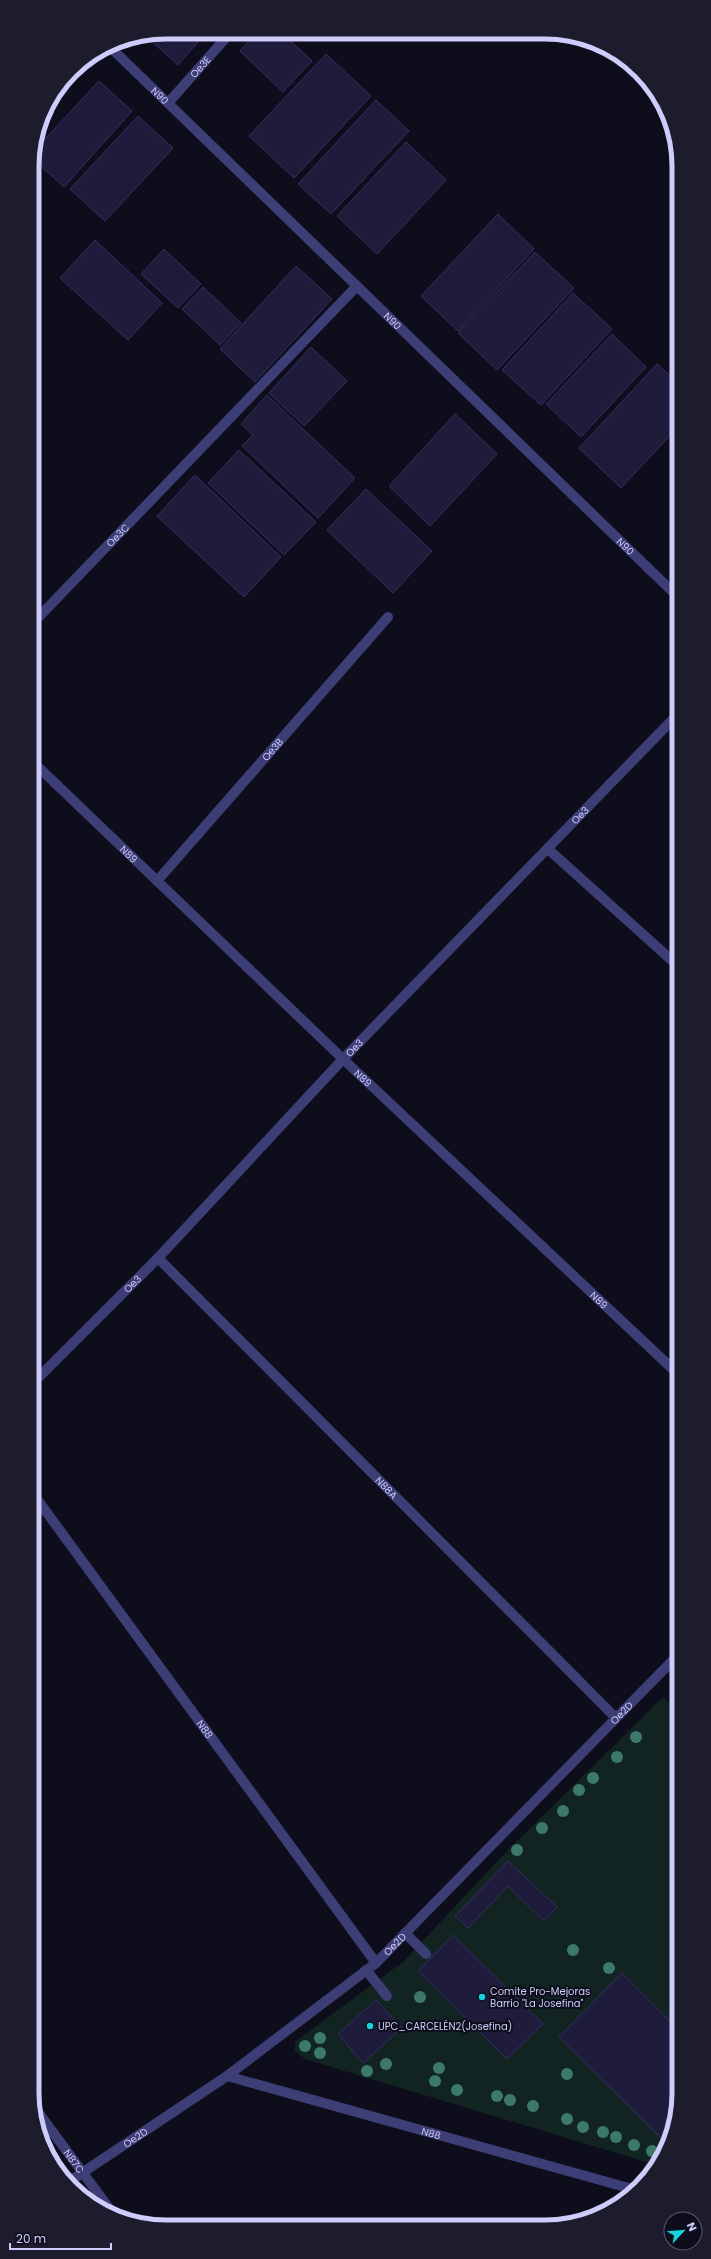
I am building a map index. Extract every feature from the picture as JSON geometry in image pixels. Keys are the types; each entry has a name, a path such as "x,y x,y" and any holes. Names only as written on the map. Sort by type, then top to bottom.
{"street":[{"name":"Oe3E","path":"169,102 225,39"},
{"name":"N90","path":"114,50 169,102 672,591"},
{"name":"Oe3C","path":"39,617 357,286"},
{"name":"Oe3B","path":"157,881 388,617"},
{"name":"Oe3","path":"39,1377 158,1258 343,1059 672,721"},
{"name":"N89","path":"39,768 343,1059 672,1368"},
{"path":"548,849 672,961"},
{"name":"N88A","path":"158,1258 615,1717"},
{"name":"N88","path":"39,1502 376,1963"},
{"name":"Oe2D","path":"73,2179 227,2076 376,1963 615,1717 672,1661"},
{"path":"406,1932 426,1954"},
{"path":"366,1970 386,1996"},
{"name":"N88","path":"227,2076 630,2188"},
{"name":"N87C","path":"41,2117 107,2205"}],"green space":[{"path":"663,1697 672,1706 672,2102 670,2118 665,2134 651,2163 305,2059 295,2051 295,2042 404,1961 505,1853"}],"building":[{"path":"201,39 178,65 150,40"},
{"path":"251,39 288,39 312,61 283,92 240,51"},
{"path":"326,54 371,96 294,178 249,136"},
{"path":"99,81 132,111 64,187 39,164 41,143"},
{"path":"376,100 409,131 331,214 298,184"},
{"path":"138,116 173,148 105,221 70,189"},
{"path":"406,142 446,180 377,254 337,216"},
{"path":"498,214 534,249 458,331 421,296"},
{"path":"95,240 162,303 128,340 60,278"},
{"path":"164,249 201,284 178,308 141,274"},
{"path":"535,252 574,288 497,370 458,333"},
{"path":"296,266 332,299 255,382 220,349"},
{"path":"203,287 241,323 220,345 182,309"},
{"path":"573,293 612,329 541,405 502,370"},
{"path":"612,334 646,367 581,437 546,404"},
{"path":"311,347 347,381 304,426 269,393"},
{"path":"657,364 672,377 672,381 669,384 672,387 672,433 621,488 579,448"},
{"path":"267,395 355,478 318,518 242,446 253,435 241,424"},
{"path":"455,414 497,454 430,526 389,486"},
{"path":"239,450 316,522 284,555 208,483"},
{"path":"195,475 281,557 244,597 157,516"},
{"path":"366,489 432,551 393,593 327,530"},
{"path":"508,1861 557,1907 544,1921 508,1886 468,1928 455,1916"},
{"path":"453,1935 543,2024 507,2059 418,1971"},
{"path":"622,1973 672,2023 672,2102 670,2118 663,2140 559,2037"},
{"path":"376,2000 402,2028 363,2063 338,2034"}],"place":[{"name":"Comite Pro-Mejoras Barrio \"La Josefina\"","path":"482,1997"},
{"name":"UPC_CARCELÉN2(Josefina)","path":"370,2026"}]}
